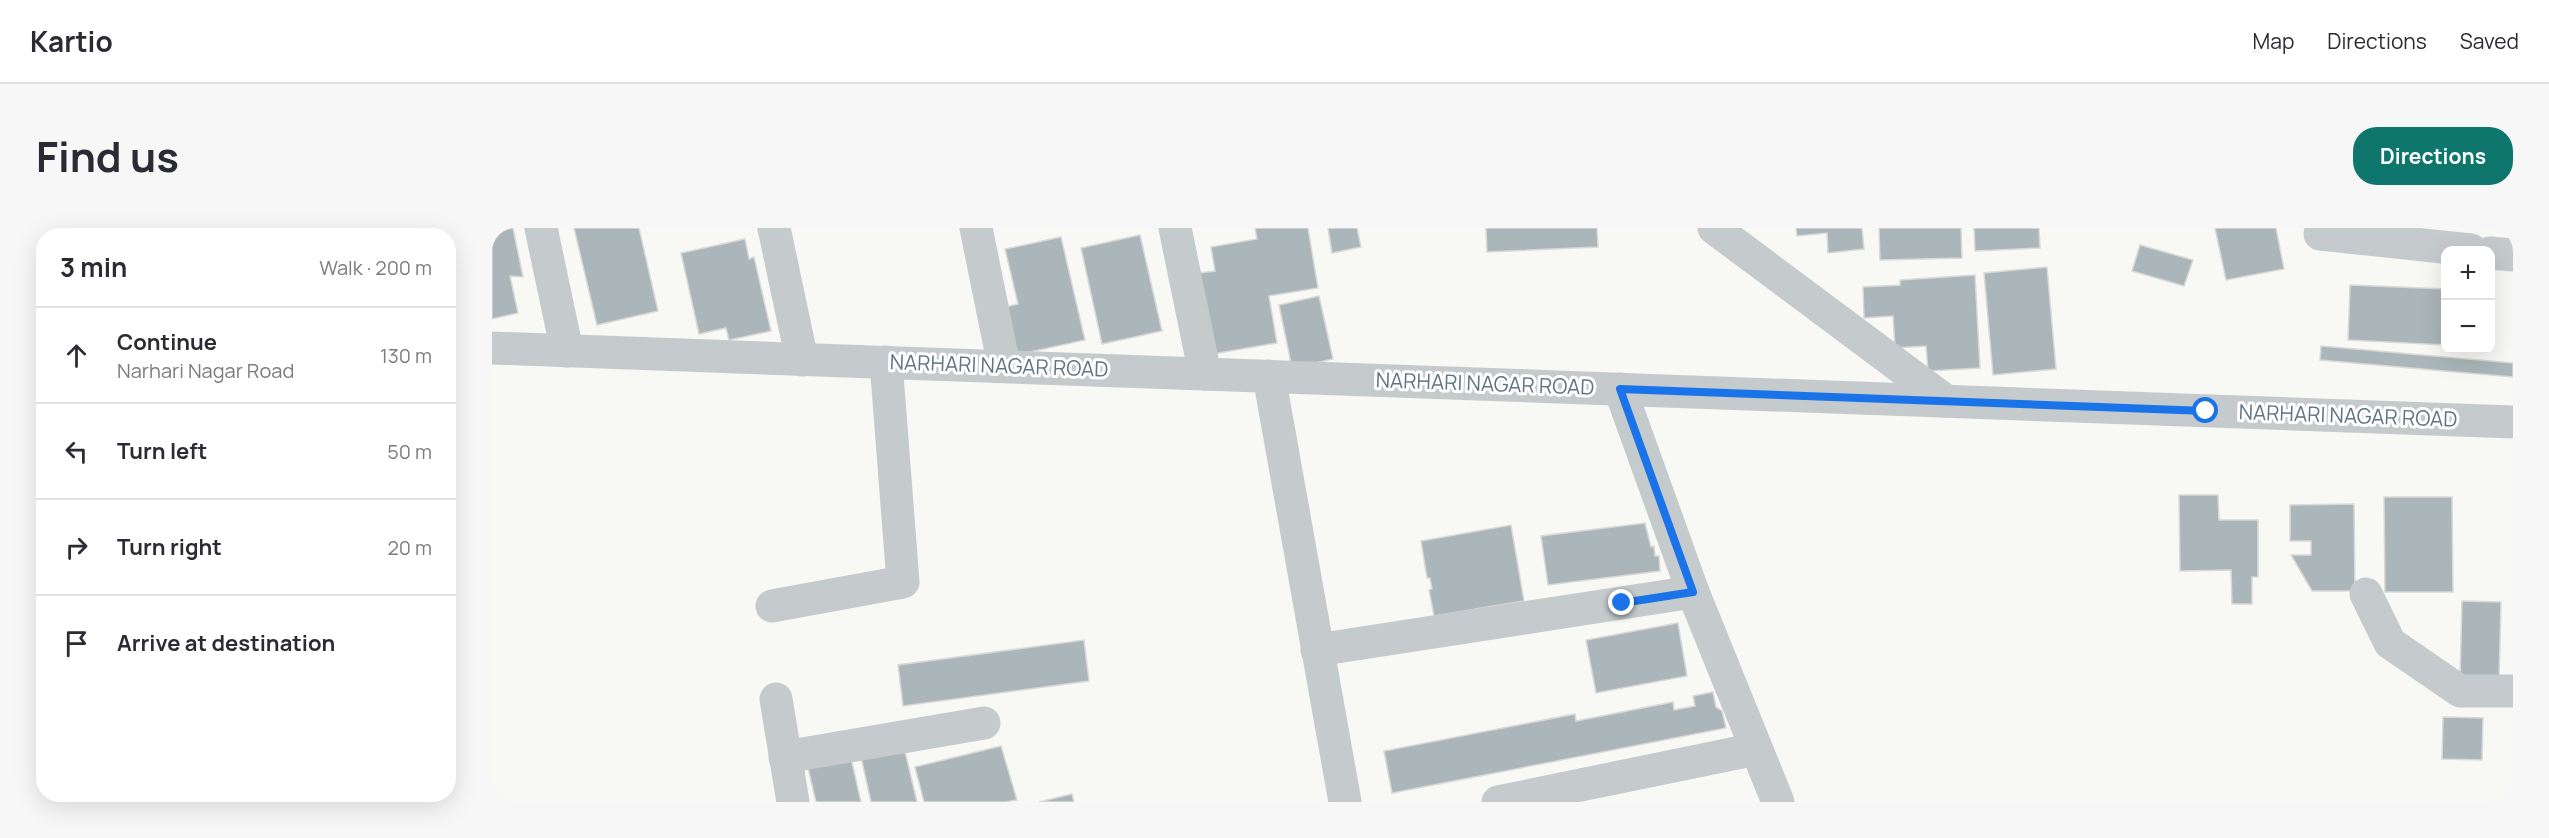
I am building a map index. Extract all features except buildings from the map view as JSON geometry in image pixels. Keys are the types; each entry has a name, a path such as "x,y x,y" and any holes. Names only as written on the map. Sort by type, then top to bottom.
{"street":[{"path":"541,228 567,351"},
{"path":"774,228 802,360"},
{"path":"976,228 1004,366"},
{"path":"1175,228 1205,374"},
{"path":"1714,228 1946,401"},
{"path":"2320,234 2441,247"},
{"path":"2495,253 2513,255"},
{"name":"NARHARI NAGAR ROAD","path":"492,348 2513,422"},
{"path":"771,606 903,582 886,362"},
{"path":"1269,376 1344,802"},
{"path":"1620,389 1693,592 1778,802"},
{"path":"1317,650 1693,592"},
{"path":"2366,594 2390,643 2460,691 2513,691"},
{"path":"776,699 793,802"},
{"path":"785,757 984,723"},
{"path":"1498,802 1756,749"}],"route":[{"path":"1622,603 1693,592 1620,389 2206,411"}]}
